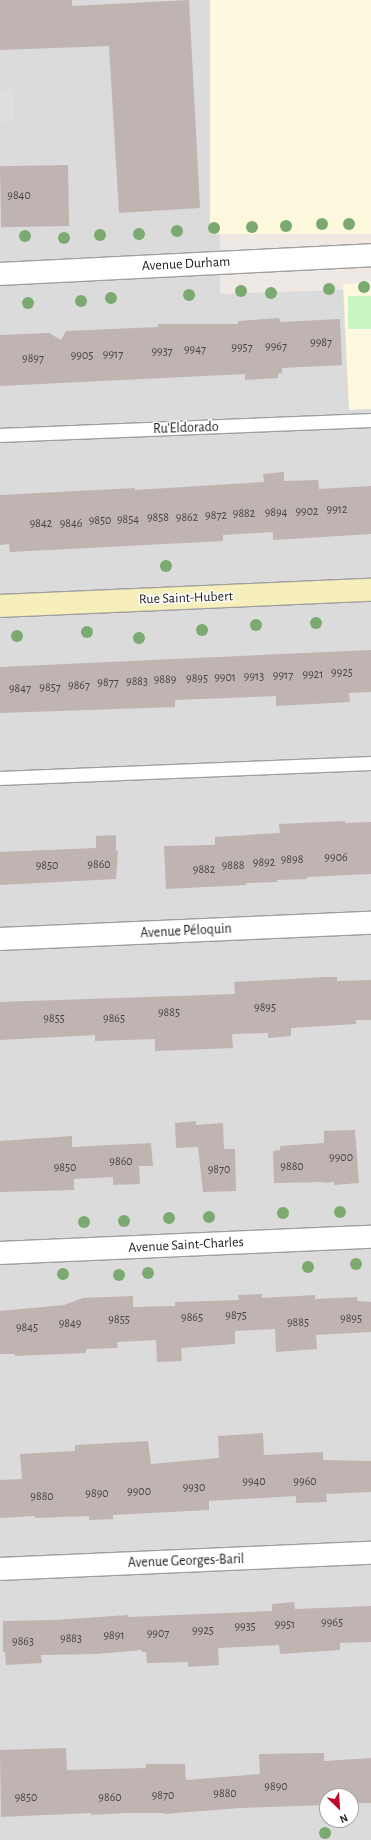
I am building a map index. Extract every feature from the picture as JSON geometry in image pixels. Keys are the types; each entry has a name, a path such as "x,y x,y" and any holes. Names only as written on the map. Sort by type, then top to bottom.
{"main road":[{"name":"Rue Saint-Hubert","path":"0,606 371,590"}],"street":[{"name":"Avenue Durham","path":"0,274 371,255"},
{"name":"Avenue Péloquin","path":"0,939 371,923"},
{"name":"Avenue Saint-Charles","path":"0,1253 371,1237"},
{"name":"Avenue Georges-Baril","path":"0,1569 371,1553"}],"lane":[{"name":"Ru’Eldorado","path":"0,435 371,420"},
{"path":"0,778 371,763"}],"shaded area":[{"path":"0,0 210,0 220,234 220,294 371,289 371,1840 0,1840"},
{"path":"210,0 371,0 371,234 210,234"},
{"path":"0,90 14,90 14,122 0,122"},
{"path":"371,282 371,409 349,410 343,284"}],"green space":[{"path":"348,296 371,296 371,329 348,329"}],"building":[{"path":"0,0 72,0 72,6 189,0 200,208 119,213 109,46 0,50"},
{"path":"68,165 69,226 1,227 0,166"},
{"path":"279,318 280,322 340,319 342,365 282,368 282,373 278,374 278,378 245,380 245,374 0,386 0,335 49,333 61,340 66,331 158,327 158,324 238,324 238,321"},
{"path":"284,472 284,481 318,480 319,489 371,486 371,534 273,540 273,532 223,535 223,541 10,552 9,544 0,545 0,495 135,488 135,490 264,482 263,474"},
{"path":"371,650 371,692 349,693 350,702 276,706 276,696 175,700 175,707 0,713 0,667"},
{"path":"345,821 345,823 371,822 371,874 307,877 307,879 277,880 277,882 246,883 246,885 166,889 164,846 215,845 215,837 280,833 279,824"},
{"path":"116,835 116,851 118,851 116,879 0,885 0,852 96,848 96,836"},
{"path":"337,977 337,981 371,980 371,1020 356,1020 356,1024 291,1028 291,1036 268,1038 268,1033 232,1034 233,1048 155,1051 155,1039 95,1041 95,1035 0,1040 0,1002 235,994 234,982"},
{"path":"196,1121 196,1125 223,1123 224,1149 235,1149 236,1191 203,1192 198,1147 176,1148 175,1123"},
{"path":"355,1130 359,1183 334,1185 334,1182 274,1183 273,1151 280,1150 280,1146 324,1143 324,1131"},
{"path":"72,1136 72,1147 151,1143 153,1166 139,1166 140,1184 113,1185 113,1177 74,1179 74,1190 0,1192 0,1141"},
{"path":"262,1294 262,1298 315,1295 315,1299 357,1297 357,1301 371,1302 371,1332 316,1335 317,1349 276,1352 275,1329 235,1331 235,1344 181,1348 182,1361 157,1362 156,1340 117,1342 118,1348 86,1349 86,1353 15,1356 15,1354 0,1354 0,1311 64,1305 83,1298 133,1296 133,1307 175,1306 175,1302 239,1300 238,1295"},
{"path":"263,1433 264,1455 323,1452 323,1460 371,1461 371,1492 326,1494 327,1502 296,1503 296,1496 209,1501 209,1510 113,1515 113,1519 89,1520 89,1516 35,1518 35,1516 0,1518 0,1480 22,1479 20,1454 75,1451 75,1445 148,1441 151,1464 219,1458 218,1436"},
{"path":"294,1602 295,1609 371,1606 371,1642 340,1643 340,1650 280,1654 279,1645 218,1648 219,1665 188,1667 188,1662 147,1663 146,1652 142,1652 142,1650 97,1654 41,1655 42,1663 6,1665 5,1652 3,1652 3,1621 54,1620 128,1615 128,1617 272,1611 272,1604"},
{"path":"66,1748 67,1770 146,1768 146,1764 185,1764 186,1780 260,1774 259,1754 324,1753 324,1761 371,1758 371,1803 359,1803 359,1788 319,1788 319,1805 240,1808 164,1814 125,1813 91,1815 91,1813 1,1817 0,1750"}]}
